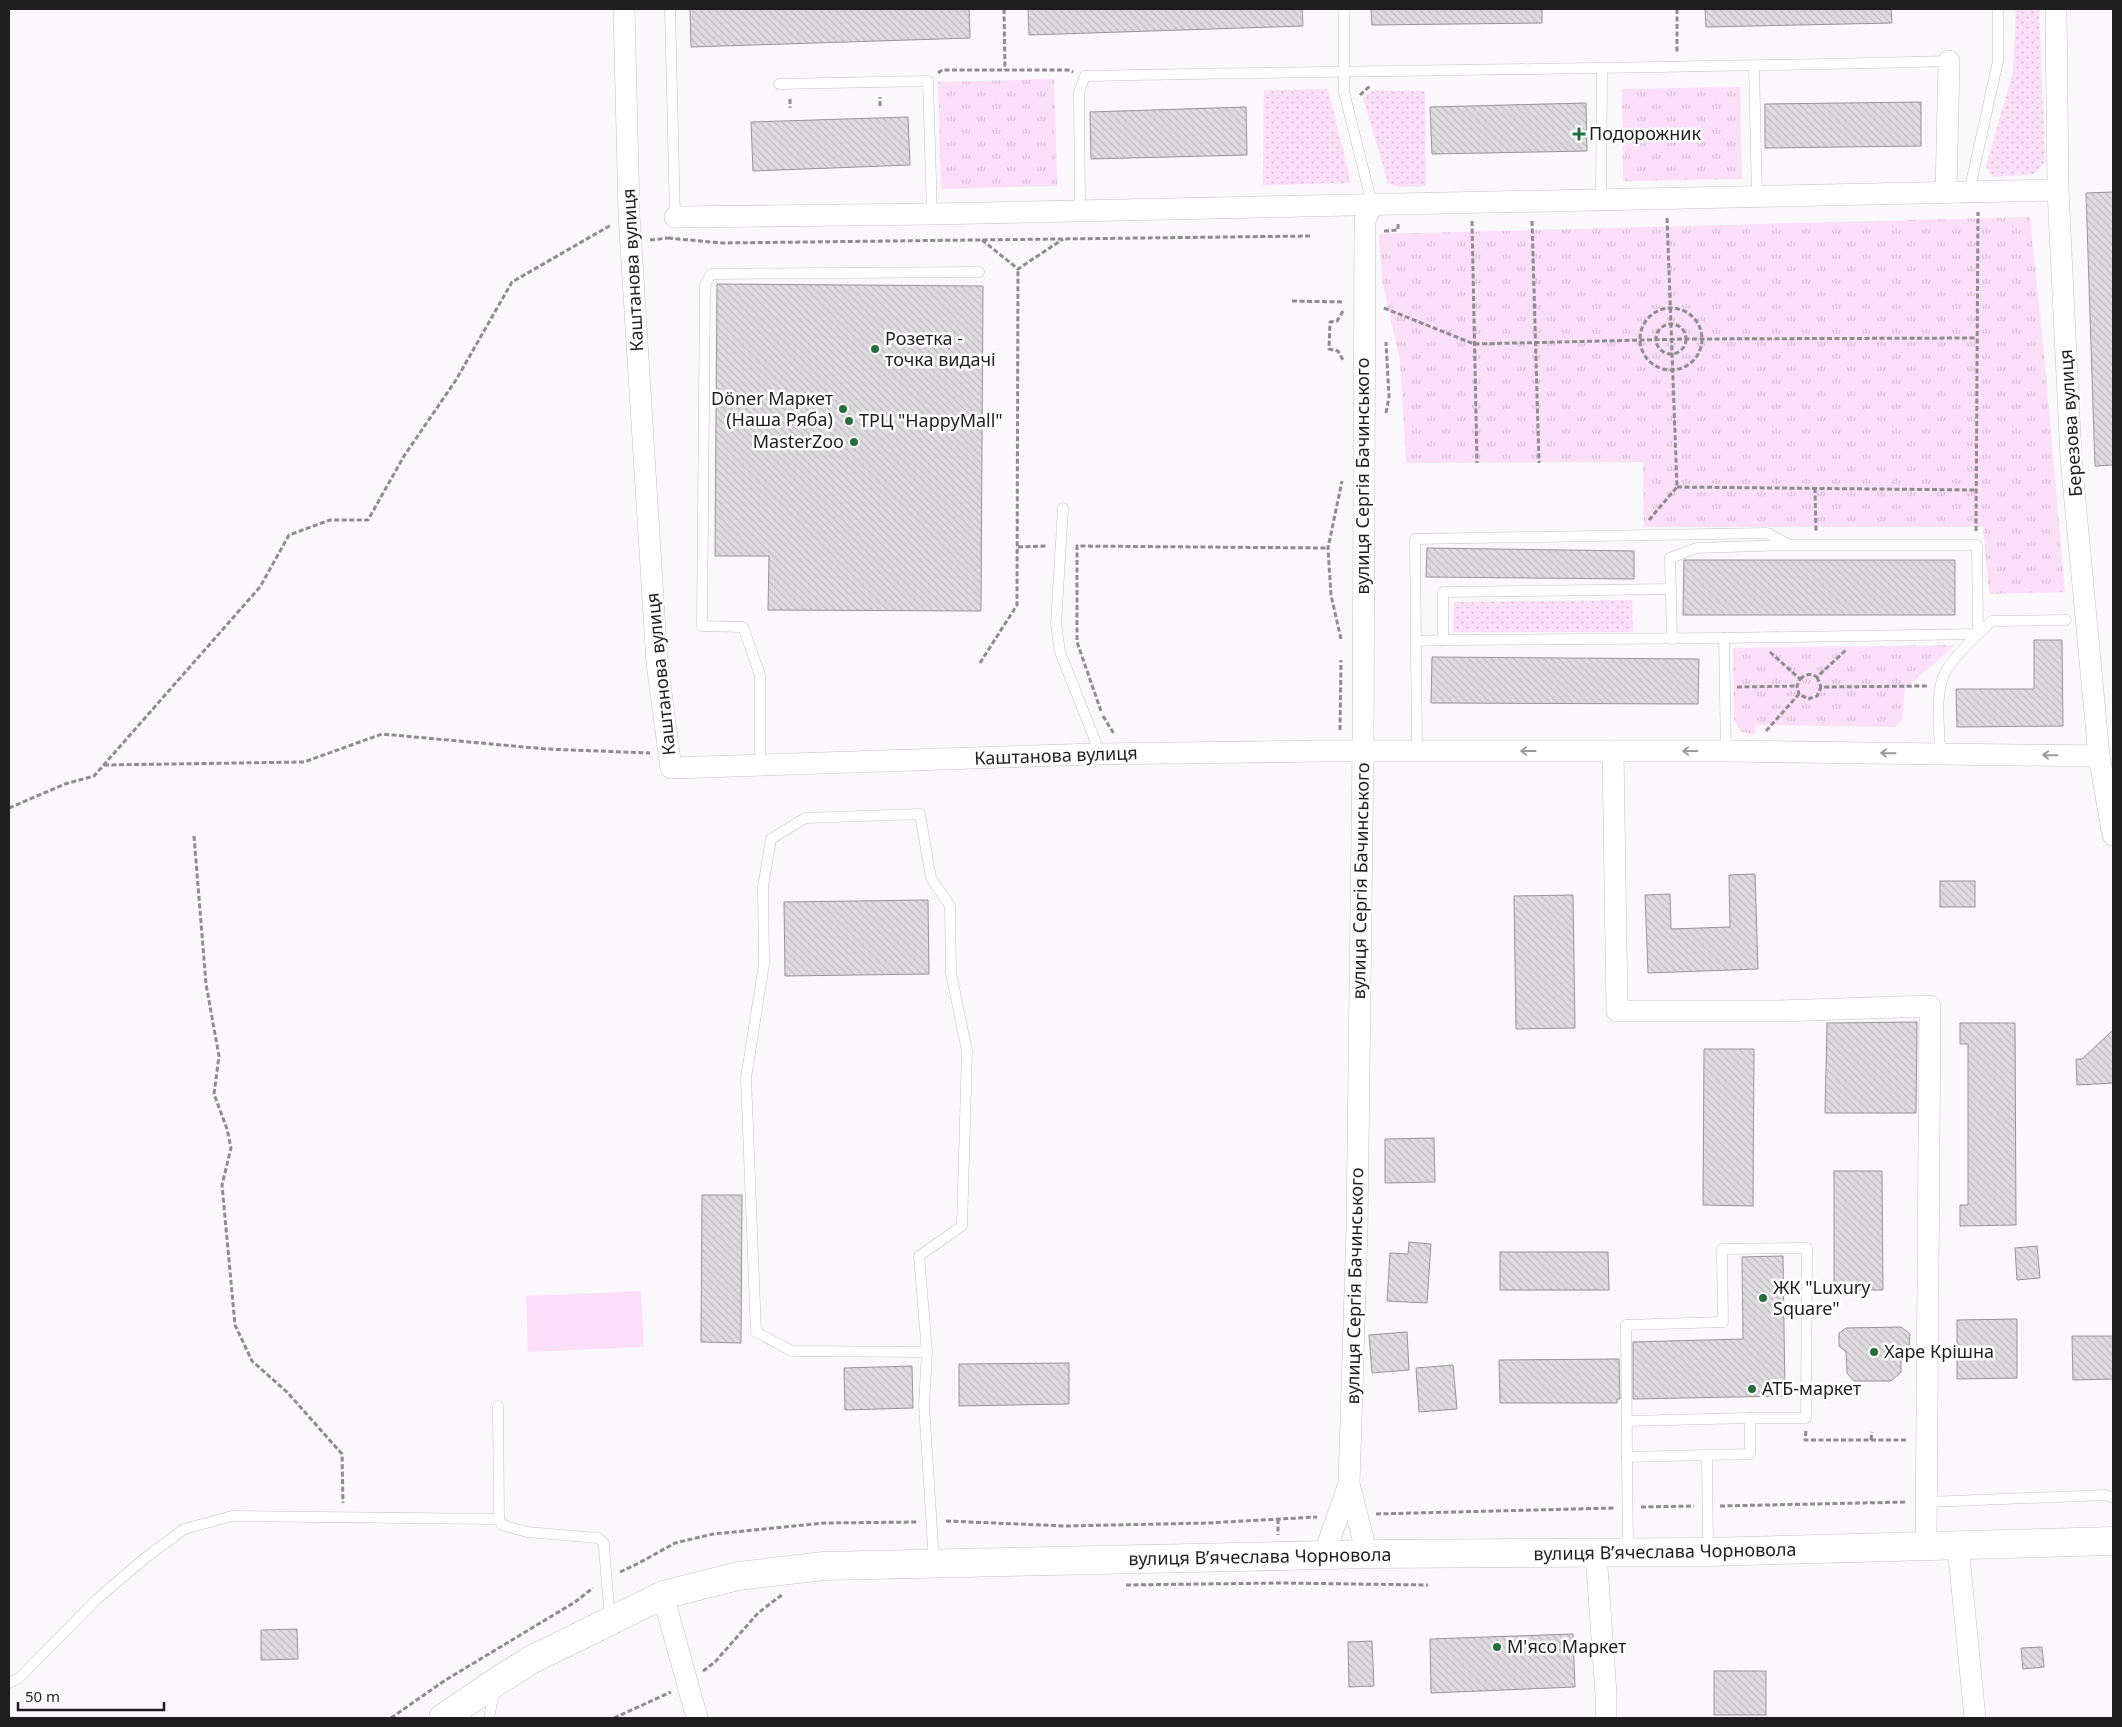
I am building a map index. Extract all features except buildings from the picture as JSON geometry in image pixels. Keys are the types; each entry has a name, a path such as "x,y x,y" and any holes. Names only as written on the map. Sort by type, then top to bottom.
{"main road":[{"name":"вулиця Вʼячеслава Чорновола","path":"443,1718 531,1660 663,1595 738,1576 824,1566 1367,1554 1708,1552 2113,1541"}],"street":[{"name":"Каштанова вулиця","path":"624,9 629,214 657,663 671,768 1096,754 1726,750 2099,756"},
{"name":"Березова вулиця","path":"2056,9 2058,190 2072,458 2099,756 2113,835"},
{"path":"1946,192 1949,61"},
{"path":"675,217 932,214 2058,190"},
{"name":"вулиця Сергія Бачинського","path":"1324,1555 1349,1484 1357,1228 1363,752 1364,240 1365,220 1372,204"},
{"path":"1612,751 1617,1011 1779,1011 1930,1006 1926,1547"},
{"path":"1349,1484 1367,1554"},
{"path":"1958,1546 1975,1718"},
{"path":"1596,1553 1606,1718"},
{"path":"663,1595 697,1718"}],"lane":[{"path":"670,9 675,217"},
{"path":"1344,9 1344,92 1372,204"},
{"path":"1973,191 1998,61 1998,9"},
{"path":"1080,211 1079,92 1085,76 1677,68 1949,61"},
{"path":"1754,66 1757,197"},
{"path":"1601,200 1602,69"},
{"path":"779,84 928,81 932,214"},
{"path":"760,765 760,676 743,627 702,626 706,284 711,274 979,272"},
{"path":"1063,508 1056,624 1060,652 1095,740 1096,754"},
{"path":"1417,752 1415,540 1767,533 1790,545"},
{"path":"1672,639 1670,558 1697,548 1790,545 1977,545 1978,634"},
{"path":"1443,640 1443,592 1671,588"},
{"path":"1940,754 1940,686 1945,671 1978,634 1992,621 2066,620"},
{"path":"1417,641 1978,634"},
{"path":"1724,638 1726,750"},
{"path":"927,1352 792,1351 756,1332 746,1078 764,964 763,887 771,839 805,818 920,814 931,878 950,906 951,973 967,1051 962,1226 919,1256 927,1352 924,1405 934,1563"},
{"path":"1627,1421 1806,1418 1808,1248 1722,1249 1723,1322 1626,1325 1628,1553"},
{"path":"498,1406 499,1519 502,1526 527,1532 598,1538 601,1540 604,1548 610,1620"},
{"path":"1627,1457 1750,1454 1750,1418"},
{"path":"1707,1455 1708,1552"},
{"path":"1927,1502 2106,1495 2113,1498"},
{"path":"9,1683 19,1678 96,1600 144,1559 184,1529 232,1516 499,1519"},
{"path":"489,1718 496,1682"}],"path":[{"path":"1004,9 1006,70"},
{"path":"1677,9 1677,68"},
{"path":"928,81 942,70 1068,70 1085,76"},
{"path":"1360,103 1360,93 1371,84"},
{"path":"880,106 880,94 888,94"},
{"path":"790,96 790,108"},
{"path":"1973,191 1976,338 1976,527"},
{"path":"1644,527 1677,487 1666,199"},
{"path":"1531,201 1539,463"},
{"path":"1471,203 1477,463"},
{"path":"1377,231 1398,230 1398,204"},
{"path":"9,808 65,784 94,776 260,586 289,535 330,520 368,520 404,456 456,380 512,282 629,214"},
{"path":"668,238 722,244 1310,236"},
{"path":"1018,269 1064,238"},
{"path":"981,240 1018,269"},
{"path":"980,663 1017,605 1018,269"},
{"path":"1292,301 1344,301 1343,314 1337,321 1330,322 1329,349 1338,351 1343,358 1345,366"},
{"path":"1381,315 1379,306 1474,344 1686,339 1976,338"},
{"path":"1669,307 1679,308 1688,313 1701,329 1702,339 1697,357 1682,369 1672,371 1662,370 1650,362 1641,350 1639,341 1640,331 1644,322 1651,314 1669,307"},
{"path":"1670,324 1675,324 1683,330 1686,339 1686,344 1680,352 1671,355 1659,349 1655,340 1658,331 1670,324"},
{"path":"1385,334 1388,352 1389,397 1386,415"},
{"path":"1341,647 1341,638 1331,595 1328,548 1343,477"},
{"path":"1677,487 1976,490"},
{"path":"1815,488 1816,546"},
{"path":"1124,734 1114,734 1103,716 1076,642 1077,546 1328,548"},
{"path":"1817,677 1852,644 1852,636"},
{"path":"1762,638 1762,644 1800,679"},
{"path":"1330,730 1340,730 1341,656"},
{"path":"1806,674 1813,674 1817,677 1821,687 1817,696 1808,699 1799,694 1797,686 1800,679 1806,674"},
{"path":"1725,687 1797,686"},
{"path":"1821,687 1940,686"},
{"path":"1760,751 1760,738 1799,694"},
{"path":"104,765 304,762 382,734 546,749 643,751 669,756"},
{"path":"194,836 206,984 219,1056 214,1094 227,1129 231,1148 222,1185 235,1325 252,1361 287,1392 342,1454 344,1464 342,1517"},
{"path":"1806,1418 1806,1440 1928,1441"},
{"path":"1871,1440 1872,1432"},
{"path":"1372,1514 1927,1502"},
{"path":"931,1521 1066,1526 1207,1523 1338,1516"},
{"path":"1116,1585 1280,1583 1428,1585"},
{"path":"614,1718 651,1702 687,1683 715,1662 758,1613 785,1593"}],"green space":[{"path":"2016,9 2039,9 2045,162 2034,174 1993,177 1986,166 2013,72"},
{"path":"1054,79 1057,186 941,189 938,82"},
{"path":"1740,87 1742,179 1623,181 1622,89"},
{"path":"1328,89 1351,183 1263,185 1264,90"},
{"path":"1374,90 1425,91 1426,186 1399,187 1388,183 1363,97"},
{"path":"2030,217 2065,592 1989,594 1983,527 1644,527 1643,462 1406,463 1400,361 1382,280 1379,234"},
{"path":"1632,600 1633,632 1453,632 1454,602"},
{"path":"1955,645 1905,689 1902,720 1895,727 1756,725 1754,734 1741,732 1734,720 1733,648"},
{"path":"641,1291 644,1347 528,1352 526,1296"}],"place":[{"name":"Подорожник","path":"1579,134"},
{"name":"Розетка - точка видачі","path":"875,349"},
{"name":"Döner Maркет (Наша Ряба)","path":"843,409"},
{"name":"ТРЦ \"HappyMall\"","path":"849,421"},
{"name":"MasterZoo","path":"854,442"},
{"name":"ЖК \"Luxury Square\"","path":"1763,1298"},
{"name":"Харе Крішна","path":"1874,1352"},
{"name":"АТБ-маркет","path":"1752,1389"},
{"name":"М'ясо Маркет","path":"1497,1647"}]}
